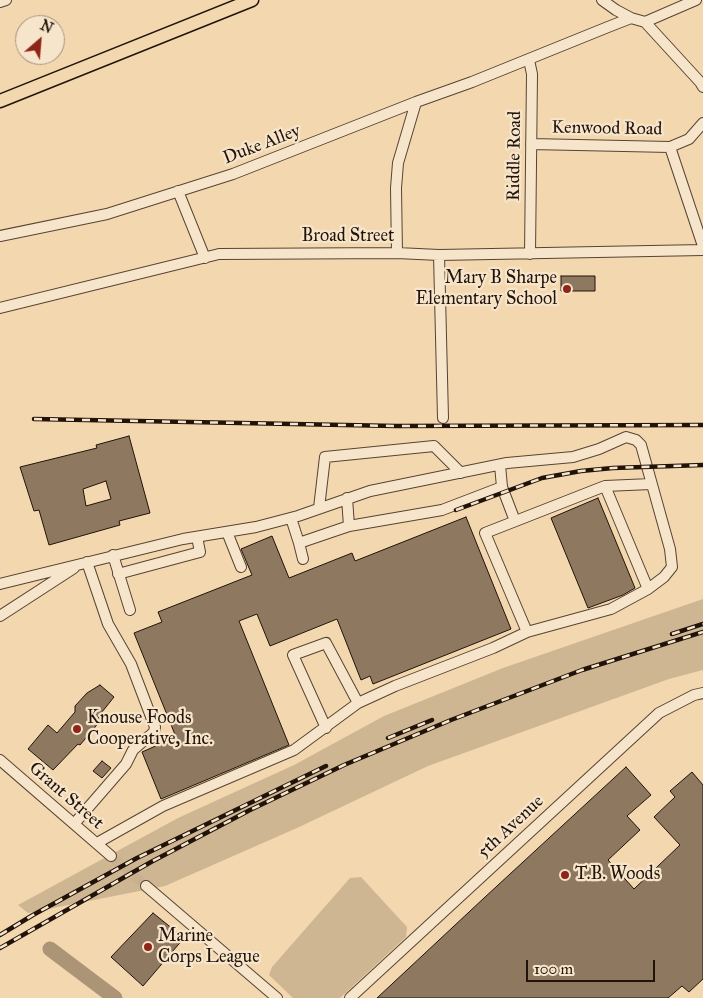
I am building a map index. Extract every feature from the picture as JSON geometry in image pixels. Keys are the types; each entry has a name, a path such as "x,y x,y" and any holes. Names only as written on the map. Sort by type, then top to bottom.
{"main road":[{"path":"0,101 252,0"}],"street":[{"path":"0,2 6,0"},
{"path":"602,0 631,18 645,22 703,87"},
{"path":"645,22 696,0"},
{"name":"Duke Alley","path":"0,236 107,214 233,174 529,60 631,18"},
{"name":"Riddle Road","path":"529,60 532,74 530,254"},
{"path":"397,253 396,188 398,163 416,102"},
{"name":"Kenwood Road","path":"531,144 670,147 690,139 703,123"},
{"path":"670,147 703,248"},
{"path":"178,191 205,258"},
{"name":"Broad Street","path":"0,308 219,254 530,254 703,248"},
{"path":"439,255 443,418"},
{"path":"0,584 113,555 197,537 256,527 291,518 370,491 500,465 573,457 599,449 626,437 636,440 641,444 670,550 672,567 664,578 648,590 611,609 527,632 493,648 395,686 358,703 294,750 163,806 97,843"},
{"path":"319,508 325,457 434,446 461,473"},
{"path":"500,465 502,487 515,521"},
{"path":"527,632 485,533 605,486 651,484"},
{"path":"605,486 648,590"},
{"path":"299,542 349,526 442,510 502,487"},
{"path":"347,498 349,526"},
{"path":"291,518 303,559"},
{"path":"227,532 241,567"},
{"path":"118,574 200,552 197,537"},
{"path":"113,555 130,610"},
{"path":"0,616 84,562"},
{"path":"74,824 126,764 133,750 154,732 156,727 130,664 108,624 84,562"},
{"path":"326,728 293,655 326,643 358,703"},
{"name":"5th Avenue","path":"350,998 659,713 694,695 703,693"},
{"name":"Grant Street","path":"0,760 111,856"},
{"path":"146,886 278,998"}],"shaded area":[{"path":"703,599 703,670 669,679 428,766 297,828 165,886 28,913 18,905 178,818 294,765 384,716 503,668"},
{"path":"361,877 407,927 406,937 340,998 293,998 269,975 272,967 350,878"}],"building":[{"path":"561,276 595,276 595,291 561,291"},
{"path":"129,436 150,513 119,521 120,525 49,545 39,510 34,511 20,467 97,448 96,445","holes":["106,481 111,499 86,506 83,489"]},
{"path":"598,498 635,588 623,595 588,608 551,518"},
{"path":"466,517 511,629 373,684 370,676 361,680 337,619 270,646 257,614 239,621 289,745 161,799 142,752 176,737 134,633 162,622 158,612 252,575 241,549 272,536 289,578 352,553 355,561"},
{"name":"Knouse Foods Cooperative, Inc.","path":"100,685 114,697 98,717 101,720 80,745 78,744 53,770 28,749 48,725 57,733 75,712 75,706 87,693"},
{"path":"102,761 111,768 102,778 93,771"},
{"name":"T.B. Woods","path":"626,767 651,795 627,816 640,830 608,860 634,889 680,845 654,817 675,797 670,791 692,772 703,785 703,979 689,992 682,986 668,998 377,998 484,898"},
{"name":"Marine Corps League","path":"153,913 184,938 143,986 111,957"}],"waterway":[{"path":"50,949 115,998"}],"tunnel":[{"path":"111,856 146,886"}],"railway":[{"path":"34,419 396,426 703,425"},
{"path":"456,510 542,478 613,468 703,465"},
{"path":"672,634 703,624"},
{"path":"0,948 151,862 250,810 344,765 451,720 582,670 703,632"},
{"path":"388,738 432,720"},
{"path":"0,935 137,858 326,766"}],"place":[{"name":"Mary B Sharpe Elementary School","path":"567,289"},
{"name":"Knouse Foods Cooperative, Inc.","path":"77,729"},
{"name":"T.B. Woods","path":"565,875"},
{"name":"Marine Corps League","path":"148,947"}]}
